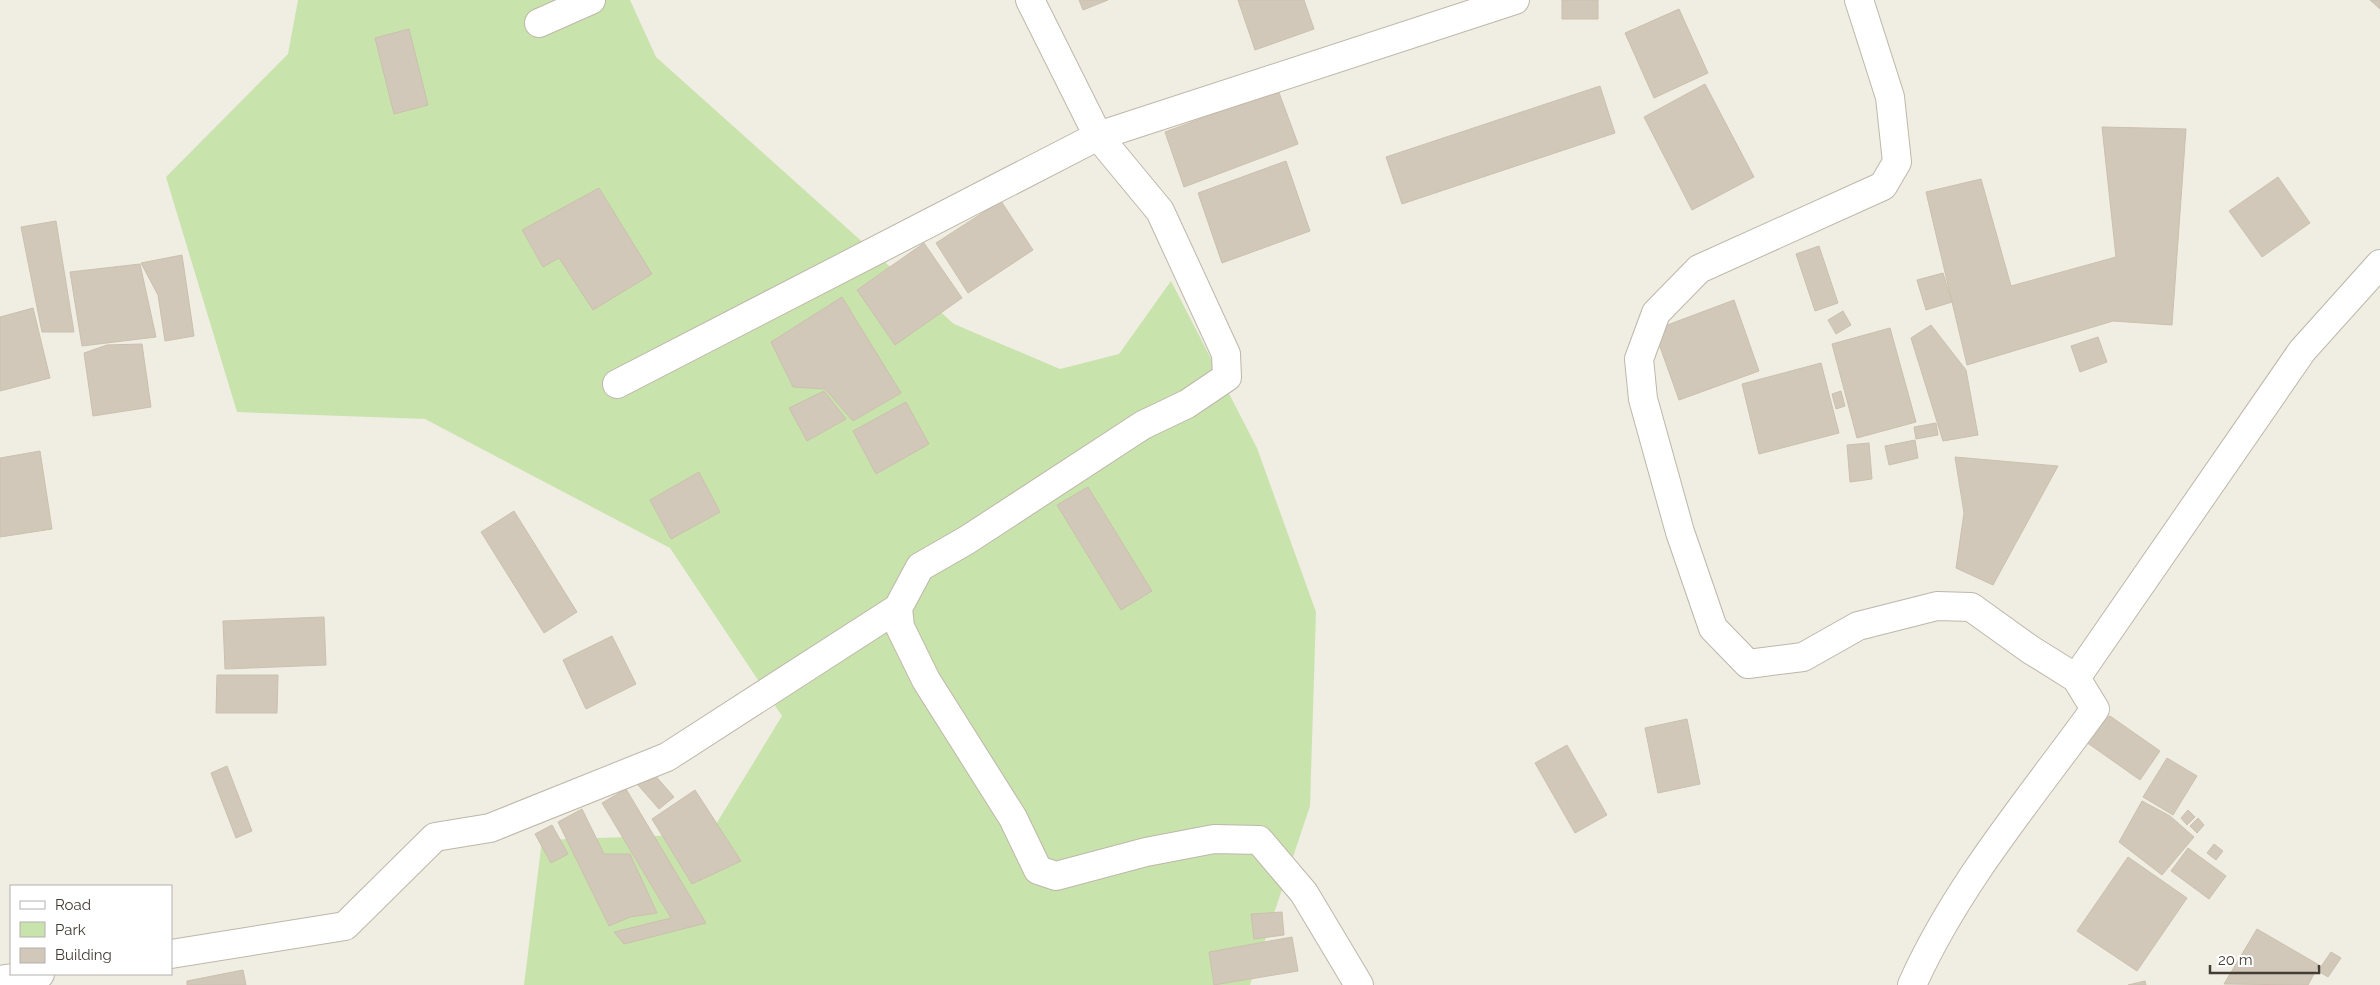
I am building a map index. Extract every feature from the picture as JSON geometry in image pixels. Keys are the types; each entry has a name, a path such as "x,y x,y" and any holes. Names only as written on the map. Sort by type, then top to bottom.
{"street":[{"path":"538,23 591,0"},
{"path":"172,954 345,926 435,837 490,828 667,757 898,608 920,567 967,540 1143,425 1187,404 1227,377 1226,354 1160,211 1098,136 1030,0"},
{"path":"617,384 1098,136 1515,0"},
{"path":"1859,0 1890,97 1897,162 1883,186 1699,269 1656,313 1639,359 1643,400 1680,532 1712,628 1748,664 1803,657 1858,626 1937,606 1971,607 2031,650 2076,678 2094,709 1977,869 1929,946 1912,985"},
{"path":"2076,678 2302,351 2380,264"},
{"path":"898,608 900,627 926,680 1013,818 1038,870 1056,876 1146,852 1214,839 1258,840 1304,893 1359,985"},
{"path":"0,980 33,975"}],"green space":[{"path":"298,0 630,0 656,57 954,324 1060,369 1119,354 1171,281 1257,448 1316,612 1310,806 1250,985 524,985 542,840 710,834 782,716 670,548 425,419 237,412 166,177 288,54"}],"building":[{"path":"1079,0 1108,0 1083,10"},
{"path":"1238,0 1304,0 1314,29 1255,50"},
{"path":"1562,0 1598,0 1598,19 1562,19"},
{"path":"2370,0 2380,0 2380,9"},
{"path":"1679,9 1708,73 1654,98 1625,33"},
{"path":"409,29 428,105 394,114 375,38"},
{"path":"1705,84 1754,177 1692,210 1644,117"},
{"path":"1600,86 1615,133 1402,204 1386,157"},
{"path":"1278,90 1298,144 1184,187 1165,132"},
{"path":"2102,127 2186,129 2172,325 2113,321 1967,365 1926,192 1981,179 2011,286 2116,257"},
{"path":"1286,161 1310,231 1222,263 1198,193"},
{"path":"2278,177 2310,223 2262,257 2229,211"},
{"path":"599,188 652,274 593,310 559,258 543,267 522,230"},
{"path":"1001,201 1033,250 968,293 936,243"},
{"path":"56,221 74,332 42,332 21,227"},
{"path":"924,243 962,298 895,345 857,290"},
{"path":"1819,246 1838,303 1815,311 1796,254"},
{"path":"182,255 194,336 165,341 158,295 141,263"},
{"path":"140,264 156,337 82,346 70,272"},
{"path":"1943,273 1952,302 1926,310 1917,280"},
{"path":"842,297 901,393 853,421 825,389 793,387 771,342"},
{"path":"1734,300 1759,371 1679,400 1654,330"},
{"path":"33,308 50,378 0,391 0,317"},
{"path":"1843,311 1851,325 1836,334 1828,320"},
{"path":"1931,325 1966,370 1978,435 1943,441 1911,338"},
{"path":"1890,328 1916,422 1857,438 1832,344"},
{"path":"2098,337 2107,362 2080,372 2071,346"},
{"path":"142,344 151,407 93,416 84,353 107,345"},
{"path":"1821,363 1839,433 1759,454 1742,384"},
{"path":"824,391 846,419 807,441 789,408"},
{"path":"1841,391 1845,406 1836,409 1832,394"},
{"path":"906,402 929,444 876,474 853,431"},
{"path":"1936,423 1938,435 1916,439 1914,427"},
{"path":"1915,440 1918,458 1889,465 1885,446"},
{"path":"1869,443 1872,479 1850,482 1847,445"},
{"path":"40,451 52,529 0,537 0,458"},
{"path":"1955,457 2058,466 1993,585 1956,568 1964,513"},
{"path":"699,472 720,512 671,539 650,500"},
{"path":"1088,487 1152,591 1121,610 1057,505"},
{"path":"514,511 577,612 544,633 481,532"},
{"path":"324,617 326,665 225,669 223,621"},
{"path":"612,636 636,684 586,709 563,660"},
{"path":"217,675 278,675 277,713 216,713"},
{"path":"2110,716 2160,751 2140,780 2079,737 2083,729"},
{"path":"1687,719 1700,784 1658,793 1645,728"},
{"path":"1567,745 1607,815 1575,833 1535,763"},
{"path":"2167,758 2197,776 2173,815 2143,797"},
{"path":"227,766 252,831 236,838 211,773"},
{"path":"653,773 674,797 659,809 638,785"},
{"path":"626,789 706,923 624,944 614,932 671,918 602,803"},
{"path":"695,790 741,861 692,884 652,819"},
{"path":"2142,801 2170,816 2194,837 2162,875 2119,842"},
{"path":"582,809 604,854 630,854 657,913 630,917 609,926 558,822"},
{"path":"2188,810 2195,817 2187,825 2181,818"},
{"path":"2198,818 2204,825 2197,833 2190,826"},
{"path":"552,825 568,854 551,863 535,834"},
{"path":"2214,844 2223,851 2216,860 2207,853"},
{"path":"2188,848 2226,876 2209,899 2171,871"},
{"path":"2128,857 2187,898 2137,971 2077,931"},
{"path":"1282,912 1284,935 1254,939 1251,914"},
{"path":"2257,929 2319,965 2308,985 2224,984"},
{"path":"1292,937 1298,971 1214,985 1209,952"},
{"path":"2331,952 2341,958 2328,977 2318,971"},
{"path":"243,970 246,985 187,985 187,981"},
{"path":"2145,981 2146,985 2128,985"}]}
